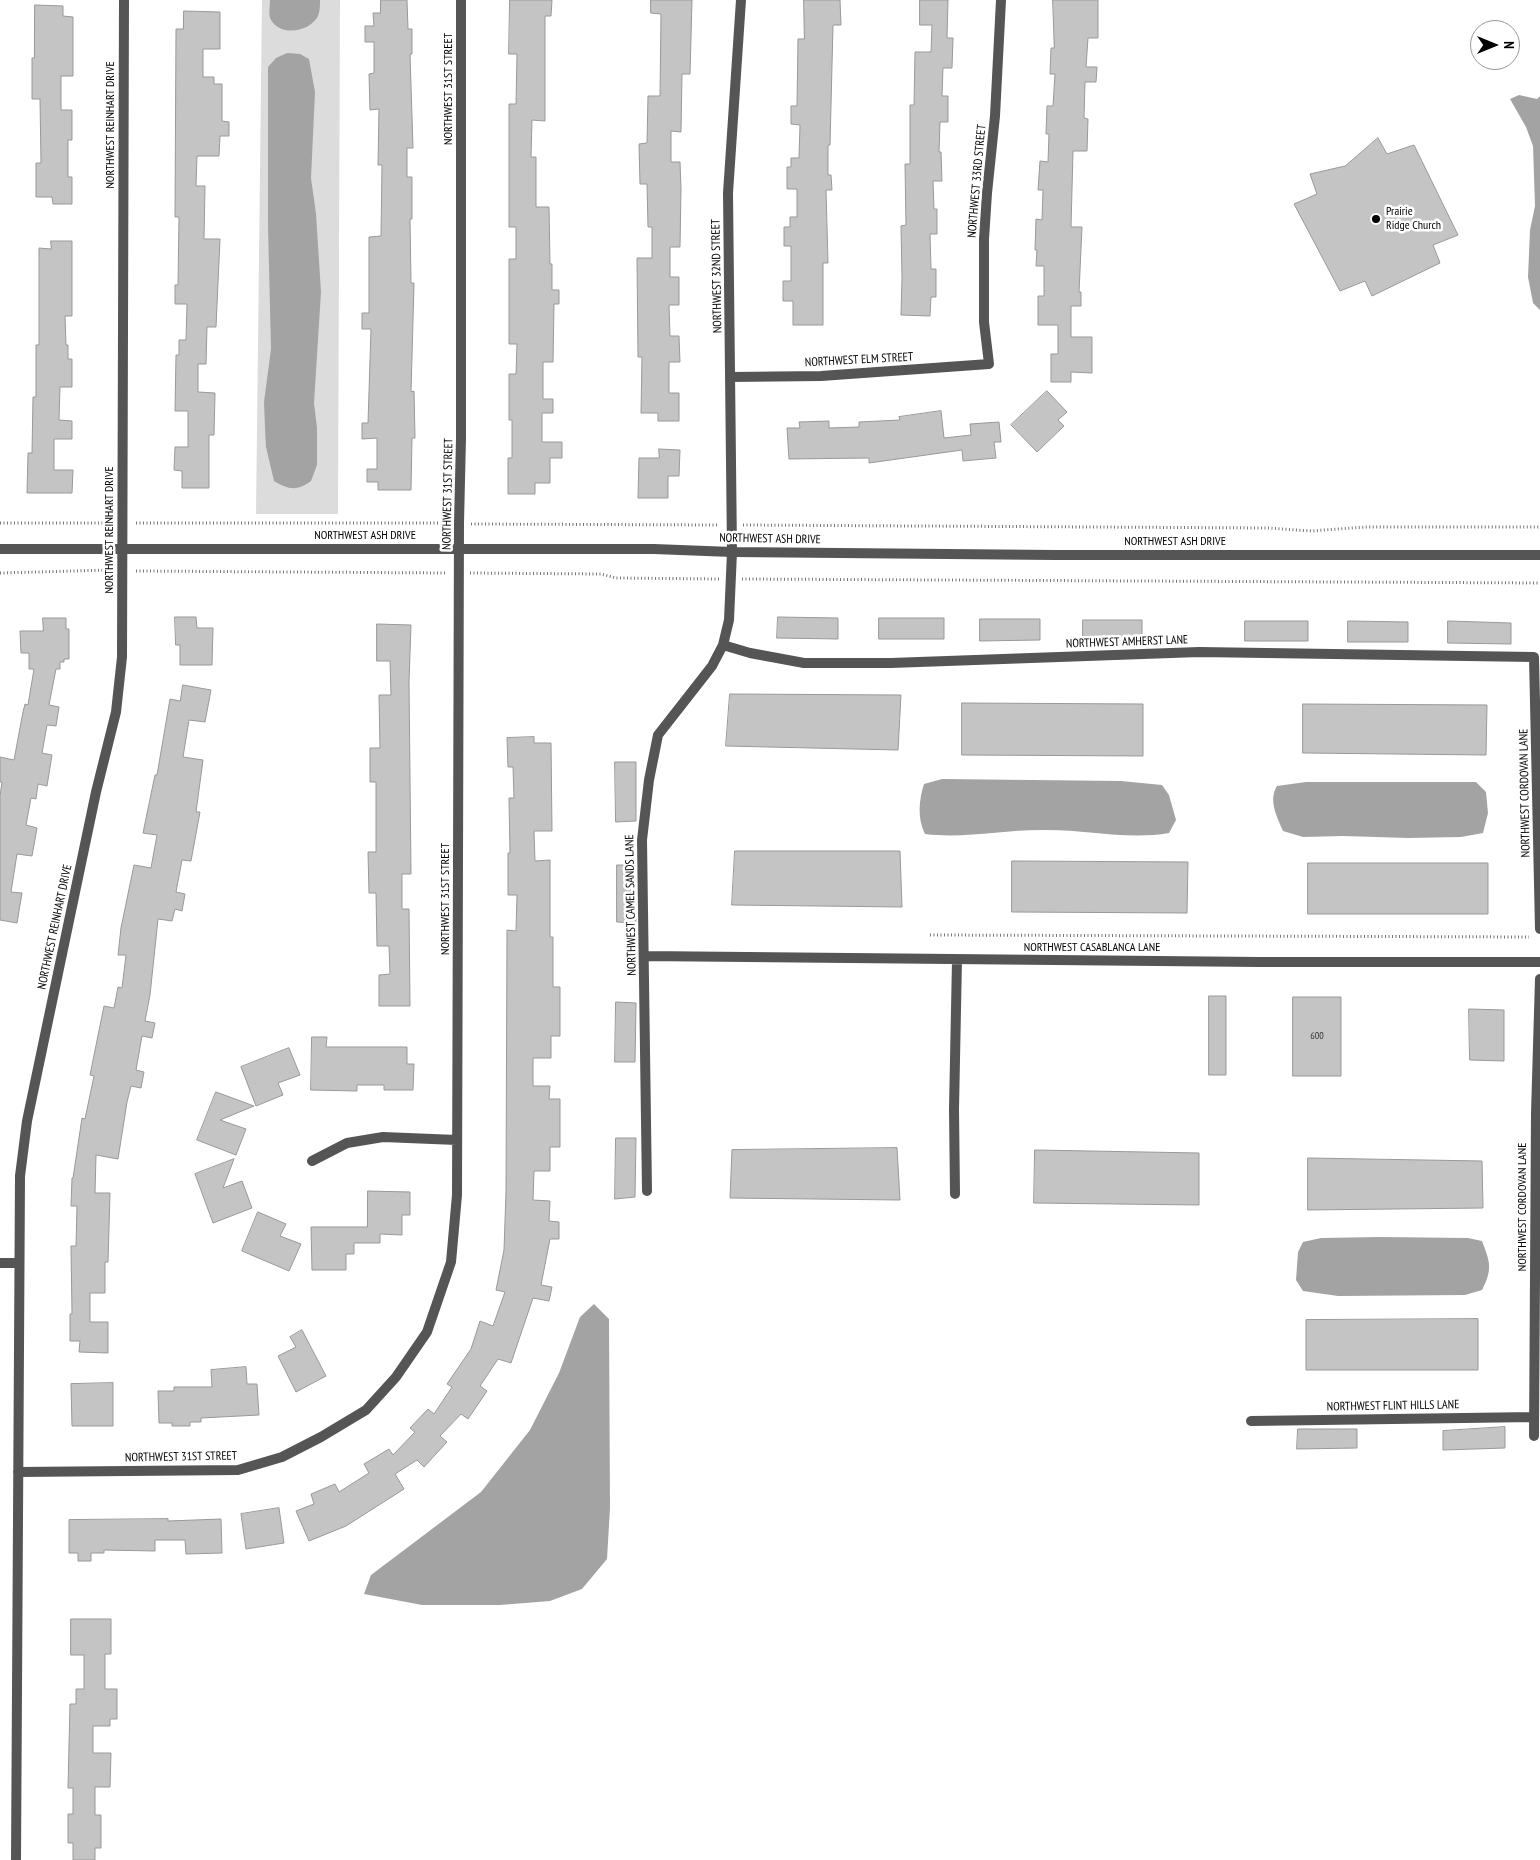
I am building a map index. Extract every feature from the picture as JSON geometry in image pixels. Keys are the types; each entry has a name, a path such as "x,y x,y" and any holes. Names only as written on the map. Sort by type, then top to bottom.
{"street":[{"name":"NORTHWEST REINHART DRIVE","path":"16,1860 20,1176 26,1121 96,792 116,712 122,657 124,0"},
{"name":"NORTHWEST 31ST STREET","path":"18,1472 238,1470 282,1457 321,1437 366,1410 396,1377 427,1332 451,1262 457,1195 461,0"},
{"name":"NORTHWEST 32ND STREET","path":"732,552 728,193 741,0"},
{"name":"NORTHWEST 33RD STREET","path":"989,364 984,322 984,240 995,116 1001,0"},
{"name":"NORTHWEST ELM STREET","path":"730,377 820,376 989,364"},
{"name":"NORTHWEST ASH DRIVE","path":"0,549 645,549 732,552 1055,555 1540,555"},
{"name":"NORTHWEST CAMEL SANDS LANE","path":"647,1191 642,840 649,780 658,735 712,666 723,645 729,620 732,552"},
{"name":"NORTHWEST AMHERST LANE","path":"723,645 750,653 804,663 891,663 1199,652 1534,657"},
{"name":"NORTHWEST CORDOVAN LANE","path":"1534,657 1540,929"},
{"name":"NORTHWEST CASABLANCA LANE","path":"644,956 1249,962 1540,962"},
{"path":"955,1194 954,1109 957,960"},
{"name":"NORTHWEST CORDOVAN LANE","path":"1534,1436 1536,1113 1540,979"},
{"path":"312,1161 347,1143 383,1137 457,1140"},
{"path":"0,1262 19,1263"},
{"name":"NORTHWEST FLINT HILLS LANE","path":"1252,1420 1534,1417"}],"path":[{"path":"0,523 460,523 1268,528 1312,531 1365,527 1540,526"},
{"path":"0,573 88,570 601,574 616,578 1540,583"},
{"path":"930,935 1532,937"}],"shaded area":[{"path":"262,0 340,0 338,514 256,514"},
{"path":"270,0 320,0 320,8 318,16 309,26 295,30 281,29 270,18"},
{"path":"287,53 300,54 309,59 315,92 311,178 316,214 321,292 314,403 317,428 317,465 311,481 297,488 289,488 274,481 266,447 264,402 271,349 268,226 268,67 276,58"},
{"path":"1519,95 1537,99 1540,96 1540,310 1533,303 1528,277 1530,230 1535,206 1533,146 1526,127 1510,99"},
{"path":"942,779 1121,781 1162,785 1169,795 1176,820 1169,833 1154,835 1124,835 1062,830 1016,831 971,835 925,834 922,828 920,809 924,784"},
{"path":"1306,782 1476,782 1486,792 1488,813 1483,833 1461,837 1303,837 1283,831 1274,809 1273,797 1277,786"},
{"path":"1321,1238 1468,1238 1482,1241 1487,1255 1489,1271 1482,1290 1465,1295 1338,1296 1303,1291 1296,1280 1298,1252 1303,1242"},
{"path":"594,1304 609,1319 610,1508 607,1559 582,1589 550,1601 500,1605 422,1605 364,1594 371,1575 481,1492 530,1430 559,1373 580,1317"}],"building":[{"path":"381,0 407,0 408,29 412,29 412,54 410,54 413,148 407,148 407,177 412,177 412,219 410,219 411,283 414,283 411,392 414,391 415,438 412,438 411,490 378,490 378,482 367,482 367,469 377,469 377,438 362,439 362,423 368,423 371,329 362,329 362,313 369,313 369,237 381,236 382,165 378,165 379,109 370,110 369,74 374,73 374,42 365,42 365,26 374,26 373,13 380,13"},
{"path":"510,0 552,0 551,16 545,16 545,121 532,120 531,157 536,157 536,207 549,207 552,290 559,290 559,304 554,304 553,362 543,362 543,399 553,399 553,413 542,413 542,442 562,442 562,458 550,458 550,483 535,483 535,494 508,494 508,458 512,458 512,420 509,420 509,374 516,374 517,344 509,344 509,259 516,259 516,227 509,227 509,104 516,104 517,54 509,54"},
{"path":"651,0 692,0 690,74 682,74 681,132 671,131 671,162 680,162 681,189 680,247 670,247 670,277 679,277 679,305 669,305 670,336 679,336 680,362 669,362 669,393 679,393 679,421 658,421 658,413 641,413 642,357 638,357 637,258 652,258 652,227 648,227 647,184 640,184 639,144 647,143 648,96 660,96 661,14 651,13"},
{"path":"804,0 840,0 841,25 833,25 830,145 828,145 828,175 831,175 832,190 826,190 828,263 823,263 823,325 793,325 793,301 783,301 783,281 791,281 791,246 784,246 784,227 790,227 790,217 797,217 797,189 787,189 787,167 791,167 791,158 799,158 800,125 791,124 791,106 797,106 798,39 804,39"},
{"path":"920,0 948,0 947,38 953,38 952,68 943,68 942,96 948,96 948,122 940,122 939,152 941,152 942,181 933,181 934,209 937,209 937,234 930,234 931,269 936,269 936,297 931,297 930,316 901,315 901,226 906,225 905,164 910,164 910,105 914,105 915,52 931,52 932,25 920,25"},
{"path":"1053,0 1098,0 1098,38 1088,38 1086,67 1097,67 1096,82 1085,82 1084,118 1088,119 1087,151 1073,151 1071,227 1082,227 1079,292 1081,292 1081,306 1071,306 1071,337 1092,337 1092,373 1071,372 1071,382 1051,382 1051,354 1058,354 1058,325 1038,325 1038,296 1044,296 1044,266 1036,266 1036,219 1042,220 1043,190 1038,190 1040,161 1048,162 1047,106 1053,106 1055,74 1050,74 1051,48 1054,48"},
{"path":"35,5 63,6 63,16 73,17 73,76 61,76 61,110 72,110 72,140 68,140 68,177 72,177 72,204 53,204 52,197 36,197 36,163 41,163 40,99 32,99"},
{"path":"184,11 220,12 220,49 203,49 203,77 214,77 214,84 222,84 222,121 229,122 229,136 220,136 219,156 197,156 196,186 205,186 204,239 220,239 216,327 207,327 206,364 198,364 198,392 215,393 214,435 209,435 209,488 182,488 182,471 174,470 175,447 188,447 188,411 175,411 176,355 179,355 179,340 186,340 187,304 175,304 175,285 178,285 179,217 175,217 176,29 183,29"},
{"name":"Prairie Ridge Church","path":"1378,138 1387,154 1414,145 1458,235 1433,245 1440,263 1372,296 1365,281 1340,291 1294,204 1317,194 1310,174 1345,166"},
{"path":"51,241 72,241 72,316 65,316 68,359 72,359 72,387 60,387 59,420 72,421 72,439 54,439 54,470 73,470 72,493 27,493 28,453 32,453 33,397 36,397 36,345 39,345 39,248 51,249"},
{"path":"1047,391 1067,412 1058,420 1064,426 1037,452 1011,425"},
{"path":"941,411 944,438 971,435 970,424 999,422 1001,442 994,442 996,458 963,461 962,450 869,463 869,458 789,459 787,428 800,428 799,422 829,421 829,428 859,427 859,422 900,420 899,417"},
{"path":"659,449 680,450 679,476 668,476 668,498 638,498 639,458 659,458"},
{"path":"175,617 196,617 197,628 213,628 212,665 180,665 180,645 176,645"},
{"path":"778,617 838,618 838,639 777,638"},
{"path":"43,618 66,618 66,629 69,629 69,659 64,659 64,662 60,662 60,669 56,669 49,705 59,707 56,726 47,725 42,753 52,755 47,786 38,784 36,799 31,798 26,825 37,828 32,856 17,854 11,892 22,893 17,923 0,920 0,796 2,782 0,782 0,757 14,760 25,704 28,705 34,669 29,669 29,653 21,653 20,631 43,631"},
{"path":"879,618 944,618 944,639 879,639"},
{"path":"980,619 1040,619 1040,640 980,641"},
{"path":"1083,620 1142,620 1142,640 1083,640"},
{"path":"1245,621 1308,621 1308,641 1245,641"},
{"path":"1348,621 1408,622 1408,642 1348,642"},
{"path":"1448,621 1511,623 1511,644 1448,643"},
{"path":"377,624 411,625 409,682 411,874 402,874 402,909 409,909 410,1006 379,1006 379,975 390,974 389,946 377,946 376,893 369,893 368,852 376,852 376,782 370,782 370,748 380,748 379,695 391,695 390,661 377,661"},
{"path":"183,685 211,690 205,722 189,720 183,757 203,760 196,812 200,812 191,861 182,860 176,892 185,894 182,911 175,909 172,921 158,919 150,995 145,1021 155,1023 152,1038 142,1036 136,1070 144,1072 141,1088 131,1086 118,1159 96,1155 95,1193 110,1193 108,1262 105,1262 105,1293 90,1293 90,1322 108,1322 108,1353 79,1352 80,1341 70,1341 70,1314 72,1314 71,1246 76,1246 77,1206 71,1206 72,1178 82,1118 85,1119 94,1076 90,1075 104,1006 114,1008 118,987 122,988 126,955 118,955 121,928 134,865 151,868 157,835 143,833 155,775 157,775 170,699 180,701"},
{"path":"730,694 901,695 898,750 726,746"},
{"path":"962,703 1143,704 1143,756 962,755"},
{"path":"1303,704 1487,705 1486,755 1303,753"},
{"path":"534,737 534,743 551,743 552,831 534,831 535,861 550,860 550,937 553,937 553,987 560,987 560,1036 551,1036 551,1058 533,1058 533,1086 550,1086 549,1099 560,1099 560,1147 550,1147 550,1171 534,1171 533,1200 550,1201 549,1221 559,1222 559,1239 550,1239 541,1285 552,1287 549,1301 533,1298 511,1363 498,1359 480,1386 487,1391 468,1419 461,1414 440,1436 447,1442 424,1467 417,1460 395,1474 404,1489 346,1526 309,1541 296,1511 314,1504 311,1494 335,1484 339,1492 369,1473 364,1464 389,1449 393,1455 415,1432 410,1428 428,1409 434,1414 452,1387 447,1384 471,1349 480,1321 493,1326 505,1292 496,1290 504,1250 506,1192 507,930 516,931 517,895 508,895 508,853 510,853 509,798 514,798 513,767 508,767 507,738"},
{"path":"615,762 636,762 636,821 616,822"},
{"path":"735,851 900,851 902,907 732,905"},
{"path":"1012,861 1188,862 1187,913 1012,912"},
{"path":"1308,863 1488,863 1488,914 1308,914"},
{"path":"617,865 635,865 636,923 617,922"},
{"path":"1209,996 1226,996 1226,1075 1209,1075"},
{"path":"1293,997 1341,997 1341,1076 1293,1076"},
{"path":"616,1002 636,1003 635,1062 615,1062"},
{"path":"1469,1009 1504,1010 1504,1061 1470,1060"},
{"path":"312,1037 327,1037 326,1047 407,1047 407,1064 414,1064 413,1090 384,1090 384,1085 357,1085 357,1091 311,1090"},
{"path":"289,1048 300,1075 278,1083 283,1095 256,1106 241,1067"},
{"path":"216,1092 254,1106 220,1120 246,1129 236,1155 197,1140"},
{"path":"616,1138 636,1138 635,1197 615,1199"},
{"path":"897,1148 900,1200 730,1198 732,1150"},
{"path":"1035,1150 1199,1153 1199,1205 1034,1203"},
{"path":"1308,1158 1482,1161 1483,1208 1308,1210"},
{"path":"234,1159 223,1188 242,1181 252,1208 213,1223 195,1174"},
{"path":"368,1191 410,1192 410,1215 402,1215 402,1235 380,1234 380,1243 354,1243 354,1254 346,1254 346,1270 312,1270 311,1227 367,1227"},
{"path":"258,1212 286,1224 280,1236 301,1244 289,1271 242,1251"},
{"path":"1478,1319 1478,1370 1306,1370 1306,1320"},
{"path":"302,1330 326,1376 296,1392 278,1356 296,1347 290,1337"},
{"path":"246,1367 247,1384 257,1384 259,1415 201,1418 201,1422 190,1422 190,1426 172,1426 172,1423 159,1423 158,1391 174,1391 174,1387 212,1387 211,1370"},
{"path":"113,1383 113,1426 72,1426 71,1384"},
{"path":"1505,1427 1505,1448 1443,1450 1443,1431"},
{"path":"1298,1429 1357,1429 1357,1448 1297,1449"},
{"path":"279,1508 284,1543 246,1549 241,1514"},
{"path":"168,1519 168,1521 221,1519 222,1553 186,1554 185,1540 155,1540 155,1551 104,1550 104,1553 91,1553 91,1561 78,1561 78,1553 69,1553 69,1520"},
{"path":"71,1619 111,1619 111,1654 105,1654 105,1689 117,1689 117,1719 110,1719 110,1726 93,1726 93,1753 111,1753 110,1787 95,1787 95,1815 101,1815 101,1848 95,1848 95,1860 73,1860 73,1843 68,1843 68,1814 73,1814 73,1788 68,1788 70,1704 76,1704 76,1689 84,1689 84,1655 71,1655"}],"place":[{"name":"Prairie Ridge Church","path":"1376,219"}]}
